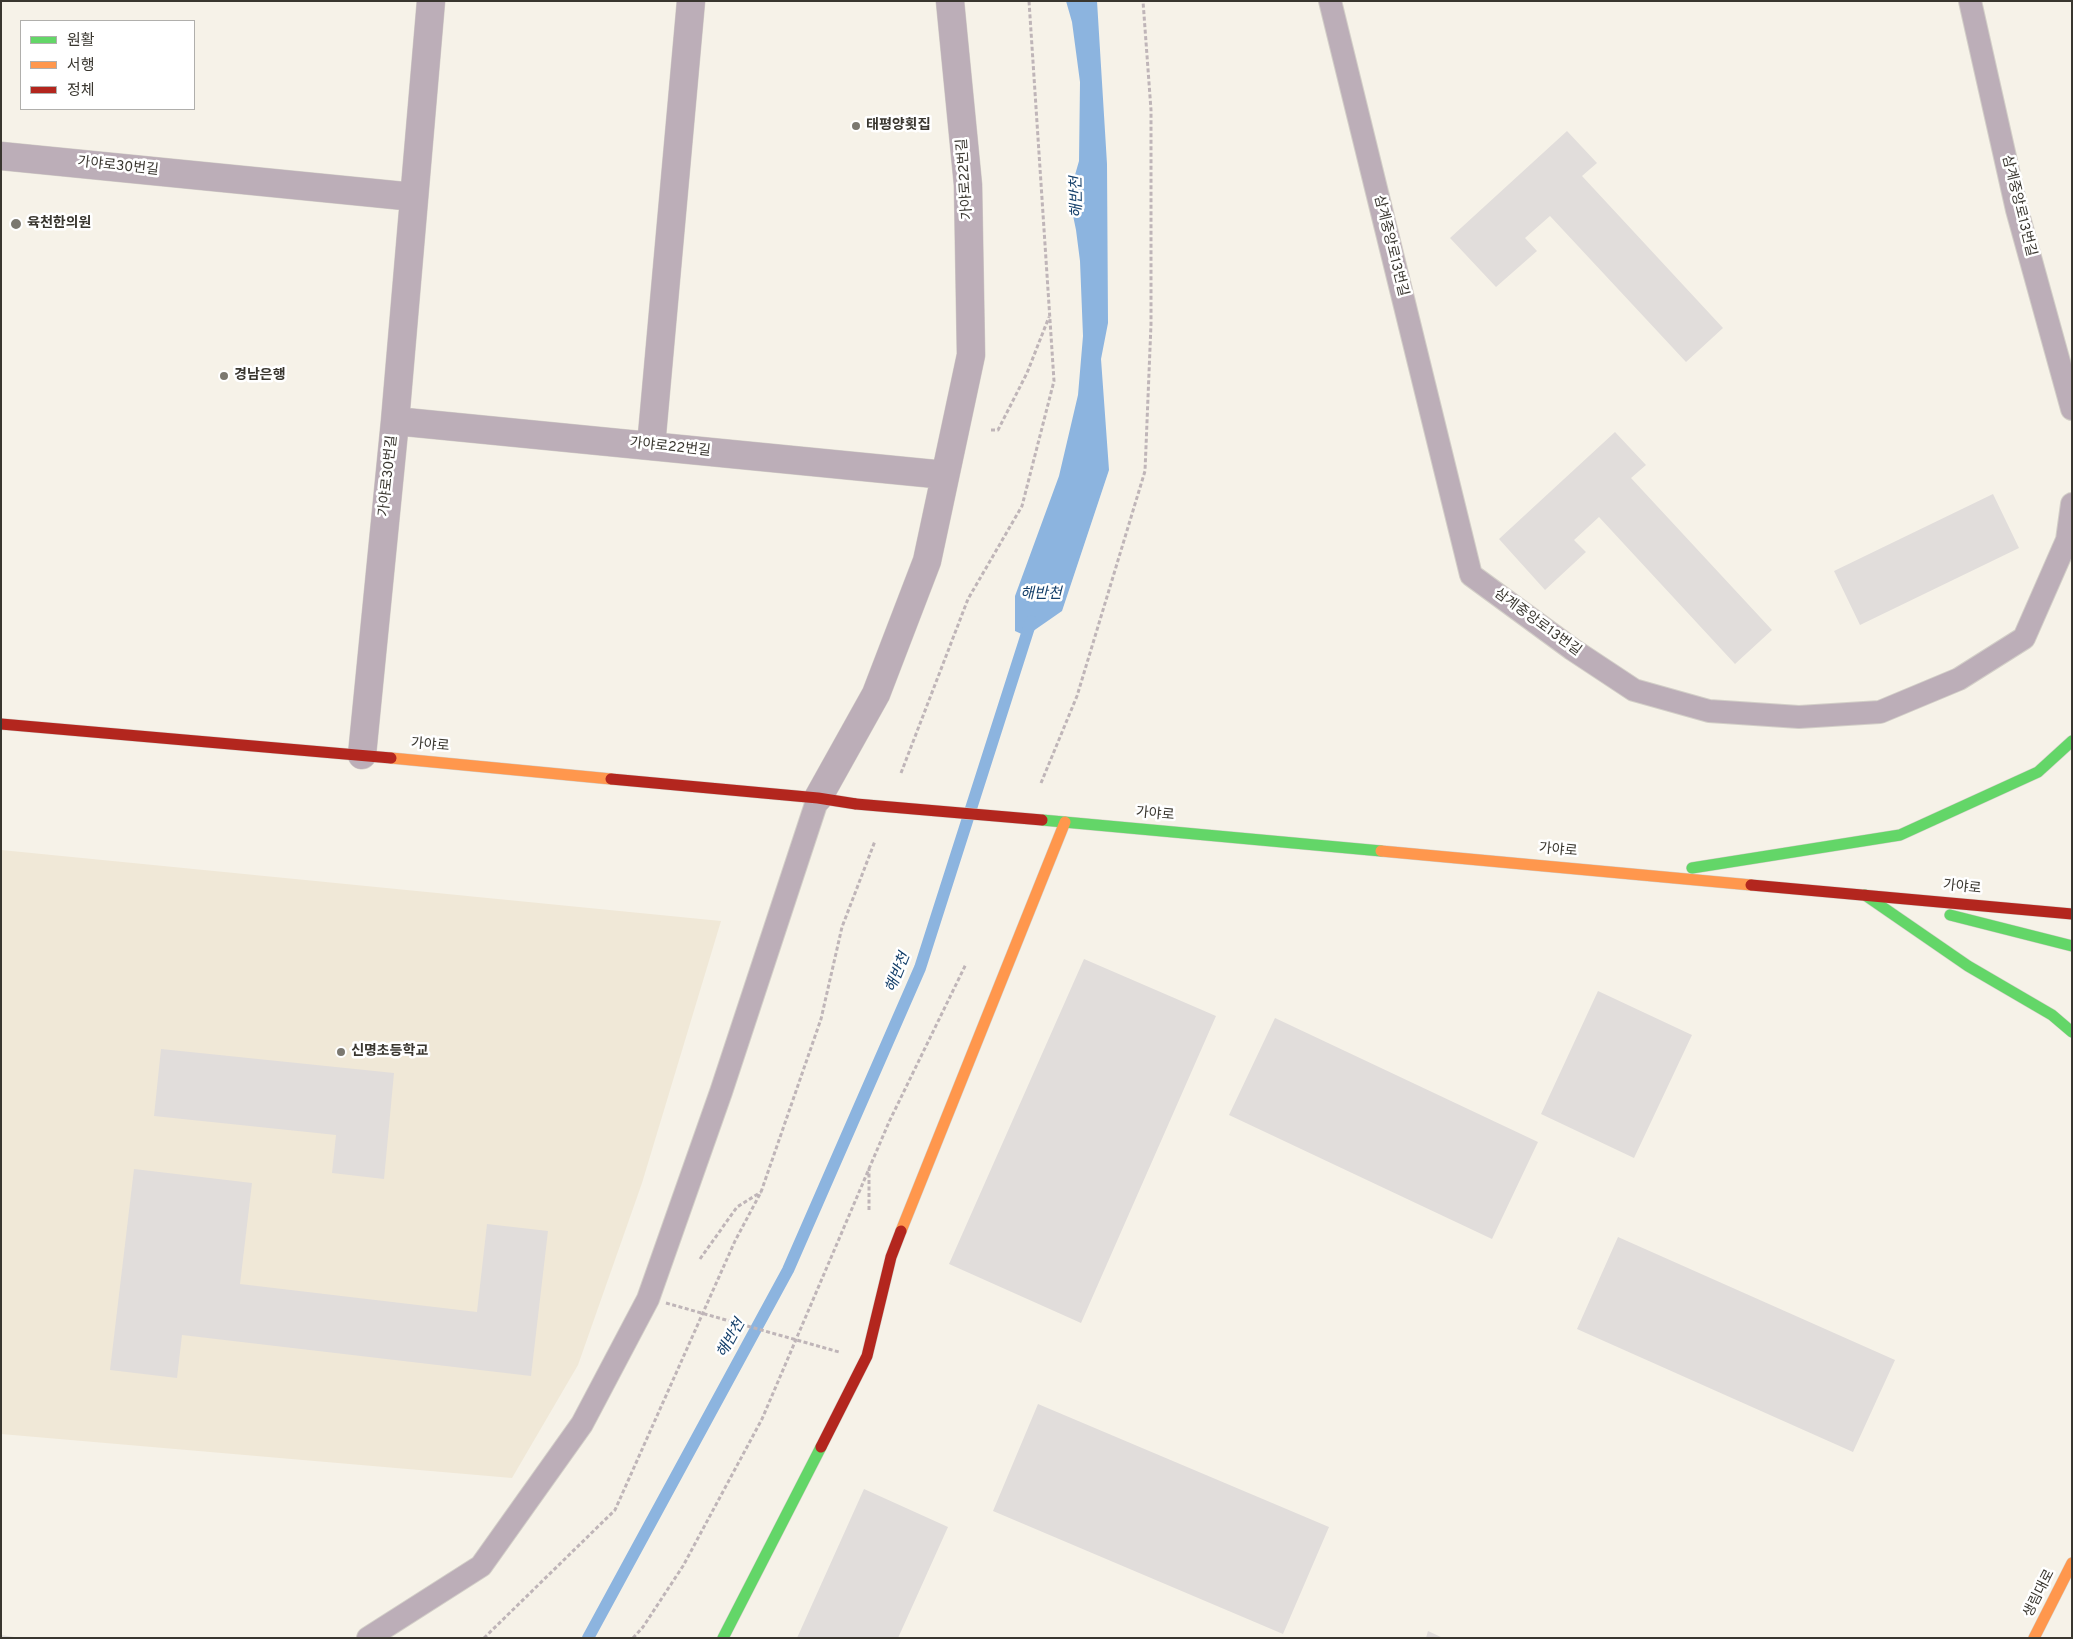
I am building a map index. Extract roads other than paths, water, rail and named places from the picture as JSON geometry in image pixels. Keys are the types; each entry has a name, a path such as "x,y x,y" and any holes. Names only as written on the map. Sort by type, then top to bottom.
{"main road":[{"name":"가야로","path":"1,724 362,755 818,798 856,804 1861,893 2072,914"},
{"path":"1650,874 1900,835 2038,772 2072,741"},
{"path":"723,1638 867,1356 891,1257 1064,822"},
{"path":"1861,893 2072,946"},
{"path":"1861,893 1968,966 2052,1015 2072,1032"},
{"name":"생림대로","path":"2034,1638 2072,1563"}],"street":[{"name":"가야로30번길","path":"362,755 395,421 431,1"},
{"path":"652,446 691,1"},
{"name":"가야로22번길","path":"818,798 876,694 927,562 971,355 968,185 950,1"},
{"name":"가야로30번길","path":"1,156 414,197"},
{"name":"가야로22번길","path":"395,421 945,476"}],"lane":[{"name":"삼계중앙로13번길","path":"1330,1 1471,575 1572,649 1634,690 1709,711 1799,717 1880,712 1959,679 2024,638 2067,540 2072,504"},
{"name":"삼계중앙로13번길","path":"1970,1 2017,210 2072,409"},
{"path":"368,1638 481,1566 586,1416 648,1299 721,1092 818,798"}],"water":[{"name":"해반천","path":"1066,1 1097,1 1107,164 1108,323 1101,359 1109,470 1062,611 1026,636 1015,631 1015,596 1059,476 1078,395 1083,336 1080,261 1069,196 1079,161 1080,82 1072,22"}],"waterway":[{"name":"해반천","path":"588,1638 788,1270 920,968 1031,621"}],"place":[{"name":"태평양횟집","path":"856,126"},
{"name":"육천한의원","path":"16,224"},
{"name":"경남은행","path":"224,376"},
{"name":"신명초등학교","path":"341,1052"}]}
